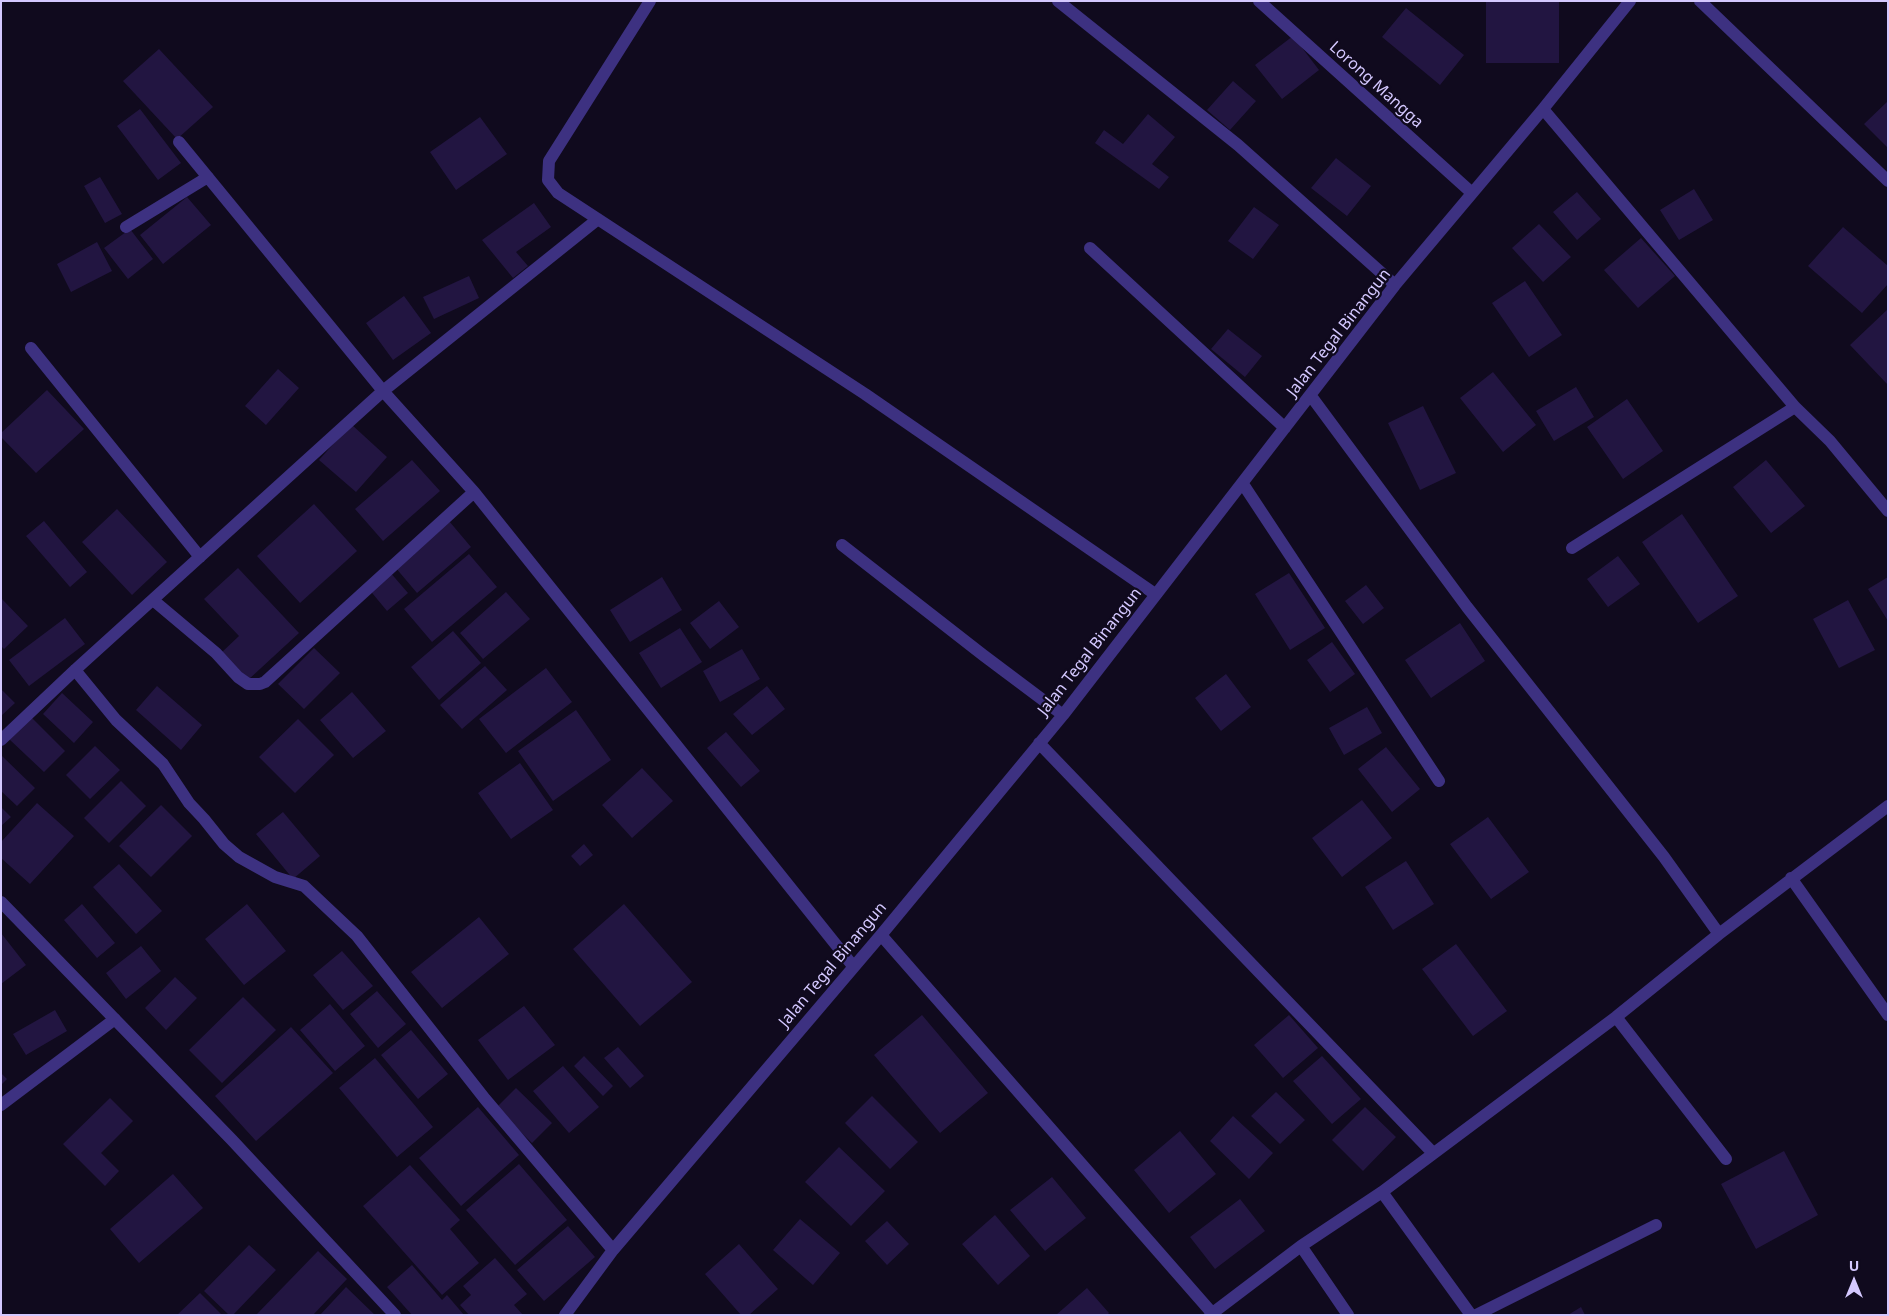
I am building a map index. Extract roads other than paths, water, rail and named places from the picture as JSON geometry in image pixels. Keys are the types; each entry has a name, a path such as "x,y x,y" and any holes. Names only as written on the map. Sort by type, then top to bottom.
{"street":[{"path":"1058,1 1238,145 1396,285"},
{"name":"Lorong Mangga","path":"1259,1 1472,193"},
{"name":"Jalan Tegal Binangun","path":"565,1315 614,1250 881,935 1062,715 1396,285 1543,109 1630,1"},
{"path":"1700,1 1888,181"},
{"path":"648,2 549,161 548,180 558,193 865,394 1155,594"},
{"path":"1543,109 1795,407 1830,441 1888,511"},
{"path":"179,142 383,391 474,492 853,966"},
{"path":"126,227 208,177"},
{"path":"1,740 75,670 383,391 598,218"},
{"path":"1090,248 1285,428"},
{"path":"31,348 200,557"},
{"path":"1311,396 1467,607 1664,857 1718,934"},
{"path":"1572,548 1795,407"},
{"path":"1243,484 1439,781"},
{"path":"153,600 216,653 238,677 248,684 260,684 474,492"},
{"path":"842,545 1062,715"},
{"path":"75,670 116,720 163,764 189,803 224,844 239,858 275,877 304,886 357,936 485,1099 614,1250"},
{"path":"1039,743 1433,1153"},
{"path":"881,935 1211,1314 1301,1246 1382,1192 1616,1017 1718,934 1888,806"},
{"path":"1791,878 1888,1015"},
{"path":"1,902 232,1140 395,1315"},
{"path":"1616,1017 1726,1159"},
{"path":"1,1104 115,1019"},
{"path":"1382,1192 1471,1315"},
{"path":"1476,1315 1656,1225"},
{"path":"1301,1246 1348,1315"}]}
